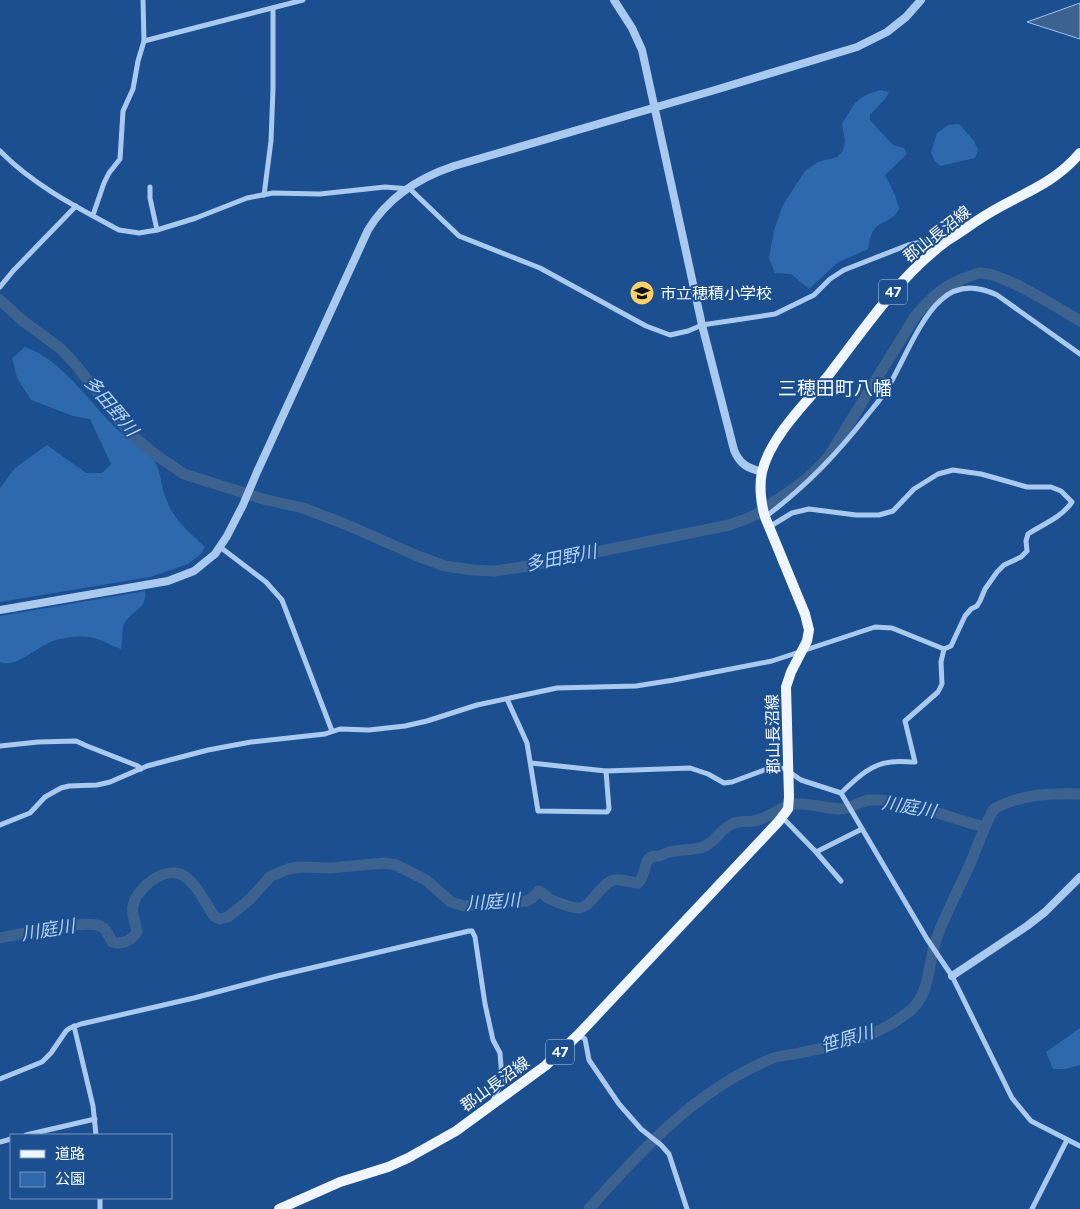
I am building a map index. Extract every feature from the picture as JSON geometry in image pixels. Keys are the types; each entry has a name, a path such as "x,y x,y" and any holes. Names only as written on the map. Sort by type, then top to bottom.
{"main road":[{"name":"郡山長沼線","path":"279,1209 340,1182 388,1167 408,1158 456,1131 545,1066 578,1035 779,821 788,809 789,797 786,687 791,672 802,652 809,630 805,614 762,507 762,472 769,455 782,433 868,322 900,284 926,258 986,214 1062,172 1080,153"}],"street":[{"path":"94,215 104,183 120,159 123,112 133,90 139,56 144,41 144,0"},
{"path":"144,41 303,0"},
{"path":"614,0 632,28 642,50 702,325 734,450 737,459 746,468 762,472"},
{"path":"0,610 176,578 194,571 220,547 243,505 256,472 368,230 385,206 406,189 423,178 439,171 857,47 887,32 906,17 921,0"},
{"path":"264,195 272,141 273,8"},
{"path":"0,151 39,184 76,206 123,231 138,233 157,230 196,218 237,202 274,193 320,194 385,187 414,191 443,223 458,236 540,268 657,331 675,335 702,325 775,314 814,295 830,279 844,270 908,245 931,240 947,241"},
{"path":"150,187 150,198 157,230"},
{"path":"0,287 76,206"},
{"path":"767,522 848,440 885,392 928,314 942,298 968,287 984,289 997,295 1080,354"},
{"path":"0,825 30,814 45,797 54,791 69,786 97,785 110,782 163,761 208,750 251,742 313,736 345,728 385,729 405,726 477,705 558,688 649,684 772,662 866,629 884,627 897,629 944,649 951,646 966,616 980,601 984,589 996,572 1004,565 1021,557 1026,551 1028,534 1046,525 1070,506 1072,502 1065,494 1051,487 1027,487 981,474 953,470 938,474 914,489 893,511 878,515 856,515 809,509 767,522"},
{"path":"220,547 266,582 282,600 332,731"},
{"path":"841,793 868,769 892,762 915,762 905,721 941,688 941,662 944,649"},
{"path":"507,699 527,743 532,763 538,810 607,812 606,771"},
{"path":"0,746 76,740 138,766 141,769"},
{"path":"532,763 606,771 690,768 708,774 724,783 732,782 772,767 786,769 802,780 841,793 927,939 952,976 1012,1098 1031,1120 1080,1146"},
{"path":"782,815 841,881"},
{"path":"816,852 862,829"},
{"path":"952,976 1027,926 1045,912 1080,877"},
{"path":"0,1079 42,1062 52,1053 66,1031 74,1026 194,998 277,976 472,931 475,936 478,965 492,1034 500,1053 502,1079 490,1105"},
{"path":"74,1026 95,1119 96,1134"},
{"path":"578,1035 585,1039 588,1057 593,1067 619,1104 644,1132 669,1154 687,1209"},
{"path":"30,1134 95,1119"},
{"path":"1032,1209 1067,1140"}],"green space":[{"path":"881,90 889,92 870,115 870,120 893,145 904,148 907,154 885,175 895,195 899,209 895,215 881,223 873,231 868,249 837,263 809,289 791,274 775,273 769,258 774,230 783,205 805,171 818,162 837,157 843,151 845,141 842,124 857,101 866,95"},
{"path":"959,124 974,141 978,150 975,158 940,166 934,160 931,152 937,133 948,125"},
{"path":"25,347 39,353 64,372 123,435 151,455 158,468 164,493 171,510 205,547 201,554 188,564 150,577 0,602 0,488 15,468 47,445 86,473 102,473 111,464 90,419 73,416 31,400 17,378 12,358"},
{"path":"145,591 144,602 124,624 121,649 97,639 71,637 53,641 19,660 6,663 0,662 0,616"},
{"path":"1080,1028 1080,1065 1065,1069 1053,1069 1046,1052"}],"shaded area":[{"path":"1080,3 1080,39 1027,22"}],"waterway":[{"name":"多田野川","path":"0,300 23,321 61,349 134,437 184,474 263,499 303,508 445,566 495,571 729,525 765,509 808,477 829,456 916,315 938,293 956,282 979,273 989,274 1015,284 1080,321"},
{"name":"笹原川","path":"589,1209 629,1165 671,1124 718,1087 774,1058 830,1046 872,1034 898,1020 911,1010 926,986 933,949 940,930 994,809 1025,797 1047,794 1080,794"},
{"name":"川庭川","path":"0,938 52,928 92,924 104,929 112,942 126,942 137,932 133,915 135,899 146,885 161,875 169,873 177,873 189,879 214,916 220,919 228,917 249,900 271,876 288,869 299,867 330,868 385,863 396,865 426,880 451,902 464,906 527,901 539,891 554,901 578,908 583,907 592,900 609,882 623,880 638,883 641,880 647,861 651,857 661,856 673,851 703,847 732,824 758,820 782,808 796,804 842,809 870,800 885,801 914,806 985,827"}],"place":[{"name":"市立穂積小学校","path":"642,293"}],"district":[{"name":"三穂田町八幡","path":"835,389"}]}
